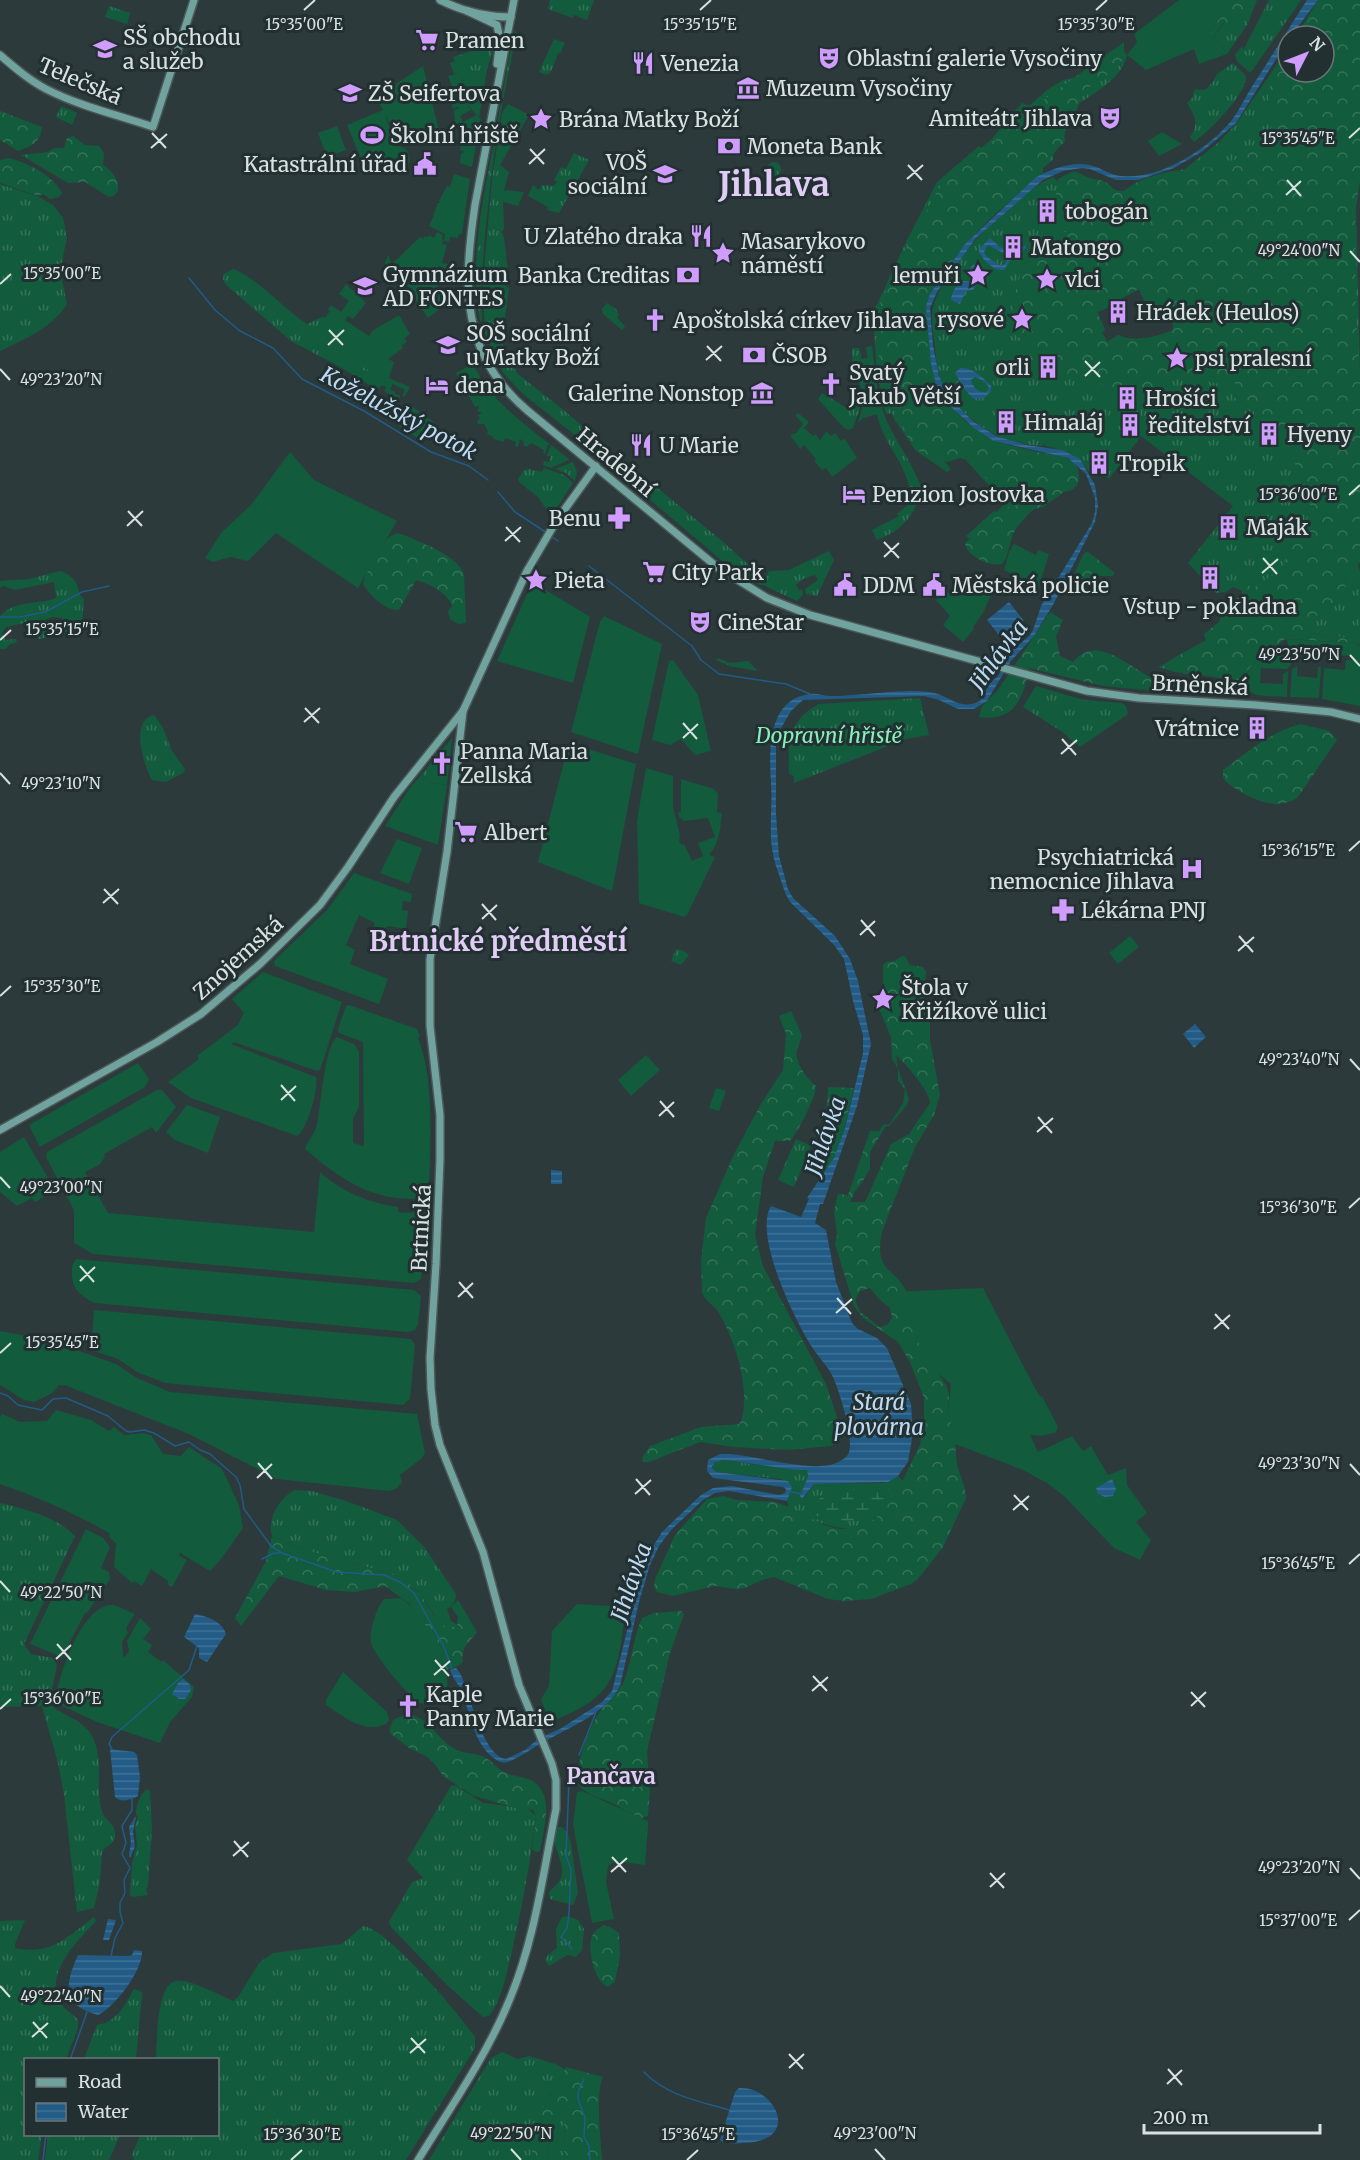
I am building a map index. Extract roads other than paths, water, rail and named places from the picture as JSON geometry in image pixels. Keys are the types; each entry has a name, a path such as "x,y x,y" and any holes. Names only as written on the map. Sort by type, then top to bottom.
{"main road":[{"name":"Telečská","path":"0,56 25,76 74,101 153,127 194,0"},
{"path":"440,0 457,9 511,16"},
{"name":"Hradební","path":"514,0 470,236 469,298 474,331 488,365 502,387 717,567 745,586 776,602 860,630 1039,679"},
{"path":"467,11 494,22 499,29 495,96"},
{"name":"Znojemská","path":"0,1130 186,1024 233,989 267,958 324,899 394,797 463,711 522,582 579,488 596,466"},
{"name":"Brněnská","path":"1039,679 1106,694 1331,712 1360,719"},
{"name":"Brtnická","path":"418,2160 493,2036 520,1971 534,1921 556,1809 556,1780 546,1748 519,1685 483,1552 440,1445 430,1389 439,1218 440,1115 430,1014 430,959 447,852 463,711"},
{"name":"Znojemská","path":"439,743 452,733 461,732"}],"water":[{"path":"1307,0 1318,0 1300,24 1292,24"},
{"name":"Stará plovárna","path":"1276,49 1276,59 1236,123 1203,151 1174,168 1138,180 1116,180 1082,168 1063,171 1043,180 976,238 937,292 930,308 933,345 939,376 949,398 974,422 996,436 1026,445 1062,450 1080,459 1095,485 1098,506 1095,522 1054,603 1034,636 1011,661 987,701 974,709 958,709 924,696 803,700 791,711 776,737 776,814 779,856 788,889 793,898 835,936 850,959 858,981 871,1044 857,1106 815,1223 826,1230 836,1282 852,1323 858,1329 877,1338 887,1348 911,1404 913,1433 908,1462 898,1476 888,1482 814,1484 802,1499 800,1496 808,1476 807,1470 723,1460 714,1463 712,1467 716,1472 788,1481 792,1487 787,1501 729,1491 715,1493 703,1500 672,1529 659,1546 650,1565 620,1686 614,1696 596,1712 513,1760 498,1761 488,1753 478,1738 463,1694 450,1670 456,1668 460,1673 490,1747 506,1759 525,1750 539,1738 560,1729 602,1702 612,1691 639,1583 654,1545 662,1532 701,1495 713,1488 732,1486 779,1495 785,1493 786,1489 783,1487 713,1478 707,1471 708,1460 720,1454 731,1454 794,1465 819,1466 839,1462 847,1456 850,1450 849,1429 836,1384 796,1318 778,1277 767,1236 767,1219 771,1206 801,1217 809,1199 807,1198 834,1158 845,1128 863,1053 863,1035 844,959 834,945 790,902 774,860 771,838 770,756 774,728 778,715 786,705 797,698 811,694 840,696 920,691 936,693 966,705 980,701 1013,650 1030,635 1041,606 1092,523 1095,512 1095,498 1086,474 1068,458 994,441 974,428 950,406 937,387 931,364 926,306 930,294 965,244 1035,178 1073,164 1089,165 1119,176 1137,176 1167,168 1197,152 1222,131 1235,116"},
{"path":"990,238 1000,247 1012,252 1026,245 1026,248 1010,261 1004,270 989,265 979,252","holes":["988,245 1007,255 1005,264 1001,266 987,257 984,252"]},
{"path":"974,264 985,271 986,283 978,282 973,290 966,291 960,304 951,300 953,291 959,284 964,281 971,282 969,269"},
{"path":"960,368 973,371 991,386 991,391 983,399 974,399 965,390 955,373","holes":["975,377 989,387 987,392 977,389 971,380"]},
{"path":"1009,602 1024,621 1002,639 987,620"},
{"path":"1195,1024 1206,1037 1194,1048 1183,1034"},
{"path":"551,1170 562,1171 562,1184 551,1184"},
{"path":"1112,1479 1116,1489 1113,1496 1105,1497 1098,1494 1096,1488"},
{"path":"195,1614 218,1623 226,1634 207,1662 199,1658 199,1648 184,1637"},
{"path":"183,1679 190,1685 191,1690 185,1699 179,1699 172,1694"},
{"path":"110,1749 134,1752 137,1755 140,1777 138,1796 126,1800 115,1797"},
{"path":"136,1816 133,1832 135,1847 130,1858 129,1827"},
{"path":"108,1919 116,1920 109,1940 103,1940"},
{"path":"134,1950 142,1951 138,1968 127,1987 105,2011 98,2015 77,2005 69,1992 69,1984 78,1955 128,1956 132,1955"},
{"path":"739,2088 752,2090 772,2104 777,2114 778,2125 773,2134 761,2140 742,2143 720,2140 735,2092"}],"waterway":[{"name":"Koželužský potok","path":"189,278 215,310 240,331 273,348 302,379 364,411 431,452 469,466 488,480"},
{"name":"Koželužský potok","path":"498,492 515,512 547,533"},
{"name":"Koželužský potok","path":"551,536 558,541"},
{"name":"Koželužský potok","path":"589,566 692,646 701,660 719,674 786,684 810,694"},
{"path":"0,617 20,617 45,612 82,592 109,586"},
{"name":"Jihlávka","path":"0,1393 8,1396 18,1405 42,1410 53,1399 66,1398 108,1416 126,1431 144,1430 154,1433 175,1446 189,1442 210,1454 236,1477 240,1485 244,1509 271,1546 282,1553 337,1572 384,1575 400,1582 414,1593 444,1647 452,1668"},
{"path":"789,1491 801,1494"},
{"path":"262,1559 274,1553 280,1553"},
{"path":"112,1749 109,1744 112,1737 189,1670 197,1646"},
{"path":"579,1755 598,1707"},
{"path":"569,1781 566,1856 571,1869 569,1913 567,1928 561,1937 572,1949"},
{"path":"111,1956 115,1938 123,1923 120,1903 125,1893 124,1880 130,1868 122,1854 126,1843 122,1826 132,1810 132,1799"},
{"path":"71,2058 87,2012"},
{"path":"644,2072 673,2092 729,2110"},
{"path":"584,2079 578,2092 578,2099 585,2118 584,2137 589,2146 590,2160"},
{"path":"43,2160 46,2136"}],"place":[{"name":"Pramen","path":"427,40"},
{"name":"SŠ obchodu a služeb","path":"105,49"},
{"name":"Oblastní galerie Vysočiny","path":"829,58"},
{"name":"Venezia","path":"643,63"},
{"name":"Muzeum Vysočiny","path":"748,88"},
{"name":"ZŠ Seifertova","path":"350,93"},
{"name":"Amiteátr Jihlava","path":"1110,118"},
{"name":"Brána Matky Boží","path":"541,119"},
{"name":"Školní hřiště","path":"372,135"},
{"name":"Moneta Bank","path":"729,146"},
{"name":"Katastrální úřad","path":"425,164"},
{"name":"VOŠ sociální","path":"665,174"},
{"name":"tobogán","path":"1047,211"},
{"name":"U Zlatého draka","path":"701,236"},
{"name":"Matongo","path":"1013,247"},
{"name":"Masarykovo náměstí","path":"723,253"},
{"name":"Banka Creditas","path":"688,275"},
{"name":"lemuři","path":"978,275"},
{"name":"vlci","path":"1047,279"},
{"name":"Gymnázium AD FONTES","path":"365,286"},
{"name":"Hrádek (Heulos)","path":"1118,312"},
{"name":"rysové","path":"1022,319"},
{"name":"Apoštolská církev Jihlava","path":"655,320"},
{"name":"SOŠ sociální u Matky Boží","path":"448,345"},
{"name":"ČSOB","path":"754,355"},
{"name":"psi pralesní","path":"1177,358"},
{"name":"orli","path":"1048,367"},
{"name":"Svatý Jakub Větší","path":"831,384"},
{"name":"dena","path":"437,385"},
{"name":"Galerine Nonstop","path":"762,393"},
{"name":"Hrošíci","path":"1127,398"},
{"name":"Himaláj","path":"1006,422"},
{"name":"ředitelství","path":"1130,425"},
{"name":"Hyeny","path":"1269,434"},
{"name":"U Marie","path":"641,445"},
{"name":"Tropik","path":"1099,463"},
{"name":"Penzion Jostovka","path":"854,494"},
{"name":"Benu","path":"619,518"},
{"name":"Maják","path":"1228,527"},
{"name":"City Park","path":"654,572"},
{"name":"Vstup - pokladna","path":"1210,578"},
{"name":"Pieta","path":"536,580"},
{"name":"DDM","path":"845,585"},
{"name":"Městská policie","path":"934,585"},
{"name":"CineStar","path":"700,622"},
{"name":"Vrátnice","path":"1257,728"},
{"name":"Panna Maria Zellská","path":"442,763"},
{"name":"Albert","path":"466,832"},
{"name":"Psychiatrická nemocnice Jihlava","path":"1192,869"},
{"name":"Lékárna PNJ","path":"1063,910"},
{"name":"Štola v Křižíkově ulici","path":"883,999"},
{"name":"Kaple Panny Marie","path":"408,1706"}],"district":[{"name":"Jihlava","path":"774,184"},
{"name":"Brtnické předměstí","path":"498,941"},
{"name":"Pančava","path":"611,1776"}],"park label":[{"name":"Dopravní hřistě","path":"829,735"}]}
